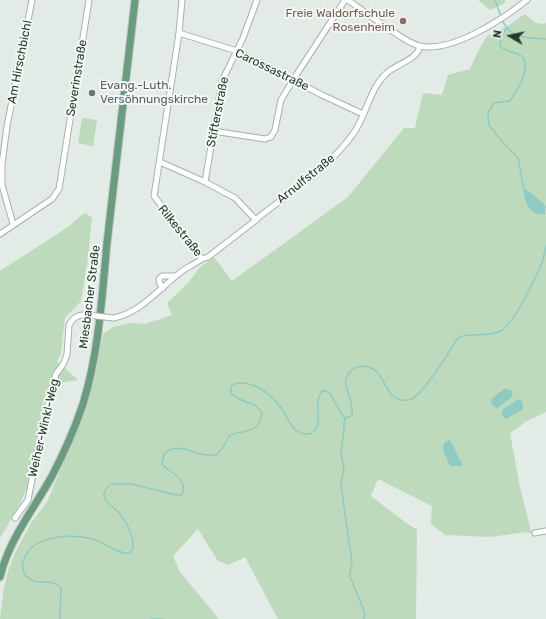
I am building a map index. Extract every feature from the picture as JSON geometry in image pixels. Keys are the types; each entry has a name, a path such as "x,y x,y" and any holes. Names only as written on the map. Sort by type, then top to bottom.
{"main road":[{"name":"Miesbacher Straße","path":"0,577 12,544 64,453 83,403 90,376 95,350 135,0"}],"street":[{"name":"Am Hirschbichl","path":"13,224 1,185 1,172 7,126 32,0"},
{"name":"Severinstraße","path":"13,224 52,199 59,189 89,0"},
{"name":"Rilkestraße","path":"182,0 179,33 154,196 202,259 208,257 256,220"},
{"name":"Stifterstraße","path":"205,182 222,81 237,51 257,0"},
{"path":"213,131 265,139 271,137 275,130 281,100 346,0 403,38 420,46 443,46 460,40 493,23 527,0"},
{"name":"Carossastraße","path":"179,33 237,51 363,114"},
{"name":"Arnulfstraße","path":"256,220 339,153 355,132 374,90 387,73 420,50 420,46"},
{"path":"160,162 205,182 235,198 256,220"},
{"path":"0,234 13,224"},
{"name":"Weiher-Winkl-Weg","path":"15,518 28,500 52,388 56,374 64,364 67,354 69,325 71,321 78,316 88,315 113,318 123,316 144,304 185,269 202,259"},
{"name":"Weiher-Winkl-Weg","path":"163,288 159,279 162,276 176,276"},
{"path":"535,533 546,531"}],"green space":[{"path":"478,0 505,0 505,3 490,10"},
{"path":"525,14 536,23 546,23 546,206 524,189 523,193 526,202 535,213 546,213 546,412 527,421 510,433 520,488 532,534 527,532 490,537 445,535 431,524 432,506 378,479 371,496 417,530 416,619 278,619 245,557 229,565 218,561 198,529 173,556 180,572 219,619 0,619 8,571 16,551 31,523 47,502 80,422 94,380 103,334 113,327 131,323 145,324 172,315 167,303 189,282 200,267 214,257 232,281 348,197 404,128 415,128 423,93 442,95 448,75 470,69 487,36 508,26"},
{"path":"82,118 97,120 93,146 78,143"},
{"path":"86,213 92,218 87,265 81,301 65,318 61,353 57,361 78,380 52,384 45,395 27,487 21,502 0,538 0,271 68,227 80,216"}],"water":[{"path":"524,189 530,192 546,206 545,214 535,213 530,209 525,199"},
{"path":"506,388 512,391 512,397 497,408 492,405 492,399"},
{"path":"518,399 523,403 523,409 506,419 502,416 502,410"},
{"path":"450,440 462,464 461,466 450,466 443,449 444,443"}],"waterway":[{"path":"495,0 501,16"},
{"path":"502,19 505,26 514,34 526,38 546,39"},
{"path":"506,28 501,38 500,46 505,50 523,57 525,62 524,74 510,101 494,103 488,113 489,125 518,158 524,190"},
{"path":"60,619 61,588 52,583 33,581 24,573 23,562 31,548 38,543 56,538 85,537 101,542 124,553 132,551 133,541 127,524 105,499 104,493 106,489 111,484 131,484 181,495 183,492 183,487 180,479 162,464 164,454 169,450 179,448 200,454 216,455 222,449 230,435 251,430 261,419 262,413 256,406 236,397 233,394 231,388 234,385 239,383 248,384 267,393 281,408 290,424 295,429 306,434 312,433 318,424 318,399 321,392 325,390 330,394 345,418 352,415 352,405 346,387 346,379 350,372 358,367 366,366 373,369 380,376 393,396 400,400 408,400 414,397 428,383 459,337 496,333 506,327 531,287 543,260 546,245"},
{"path":"345,418 341,455 344,467 341,485 352,563 350,577 365,613 364,619"},
{"path":"151,619 163,619"}],"place":[{"name":"Freie Waldorfschule Rosenheim","path":"403,21"},
{"name":"Evang.-Luth. Versöhnungskirche","path":"92,93"}]}
